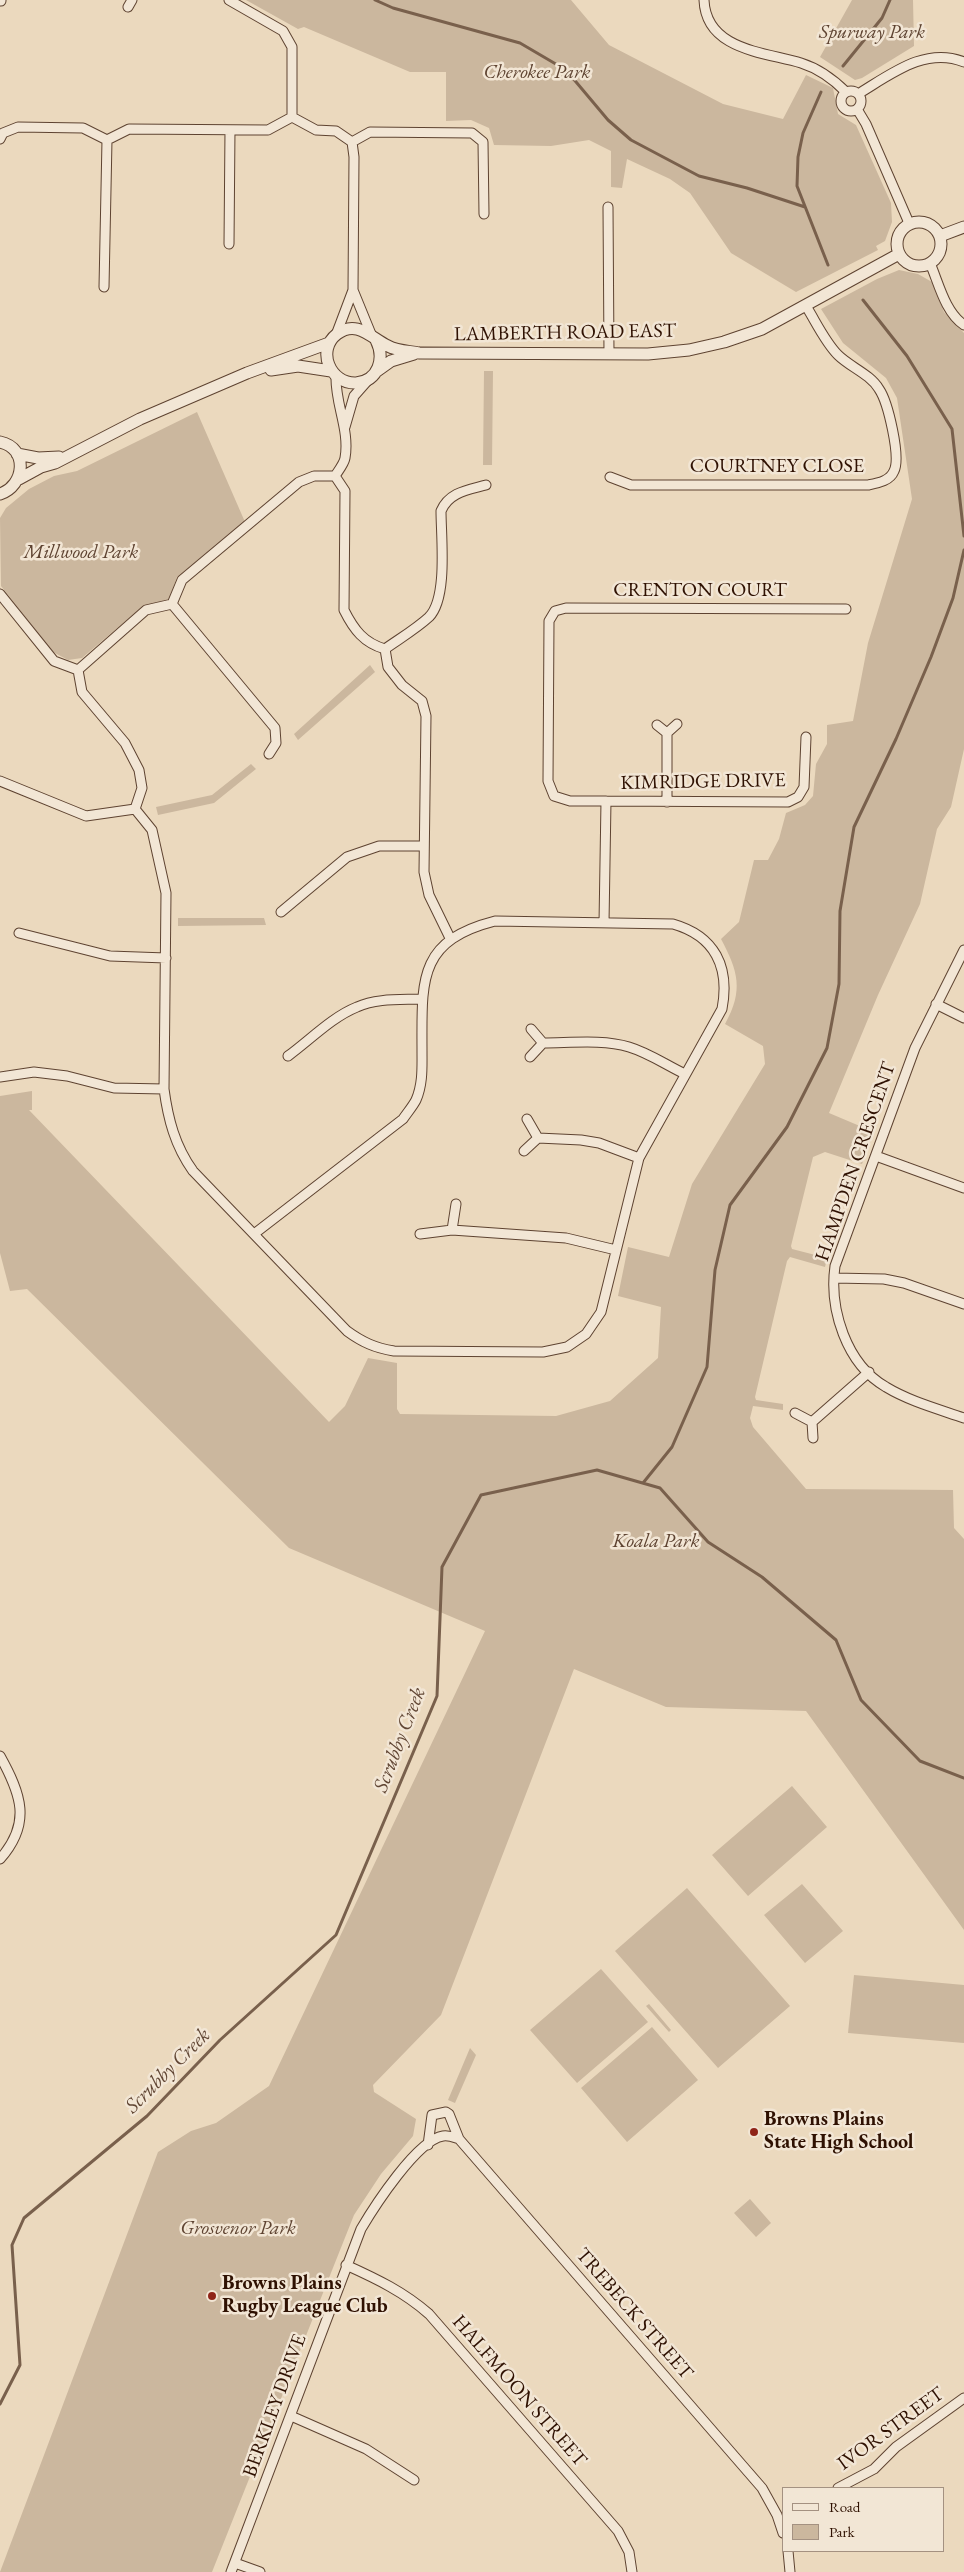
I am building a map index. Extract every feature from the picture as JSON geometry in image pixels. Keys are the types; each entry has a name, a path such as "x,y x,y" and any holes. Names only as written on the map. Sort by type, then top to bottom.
{"street":[{"path":"229,0 283,31 292,47 292,117"},
{"path":"704,0 705,12 710,25 725,39 754,52 802,63 832,78 846,92"},
{"path":"858,94 917,61 940,57 954,58 964,62"},
{"path":"851,91 858,94 861,102 857,109 849,111 842,106 841,98 846,92 851,91"},
{"path":"857,109 877,149 909,223"},
{"path":"107,140 129,129 268,130 292,117"},
{"path":"292,117 316,130 336,131 352,142"},
{"path":"0,139 3,133 18,127 83,128 107,140"},
{"path":"229,244 230,130"},
{"path":"352,142 370,132 472,133 483,142 484,214"},
{"path":"104,287 107,140"},
{"path":"345,427 335,393 333,374 326,358 353,290 352,142"},
{"path":"608,207 610,354"},
{"path":"916,221 931,224 940,236 940,251 930,263 916,266 909,264 899,254 897,247 899,233 909,223 916,221"},
{"path":"940,236 964,227"},
{"name":"LAMBERTH ROAD EAST","path":"374,337 390,348 418,353 648,354 724,342 762,329 899,254"},
{"path":"930,263 948,308 957,320 964,325"},
{"path":"335,476 345,460 345,427 354,396 373,375 381,355 353,290"},
{"name":"COURTNEY CLOSE","path":"610,477 631,485 744,486 868,485 879,483 891,477 896,464 888,407 880,390 875,383 836,353 806,306"},
{"path":"0,494 9,491 19,479 69,456 140,419 333,339 354,328 374,337"},
{"name":"LAMBERTH ROAD EAST","path":"373,375 391,361 418,353"},
{"path":"248,373 298,366 333,374 352,383 373,375"},
{"path":"0,442 12,447 17,454 20,462 19,479"},
{"path":"17,454 38,458 69,456"},
{"path":"172,604 182,580 298,482 314,476 335,476"},
{"path":"335,476 345,491 344,610 352,626 370,645 385,649"},
{"path":"385,649 430,616 437,605 441,592 441,511 444,502 451,496 486,484"},
{"path":"0,594 54,661 78,670"},
{"path":"78,670 146,610 172,604"},
{"path":"172,604 275,728 276,743 269,754"},
{"name":"CRENTON COURT","path":"555,611 566,608 846,609"},
{"name":"KIMRIDGE DRIVE","path":"555,611 549,621 548,781 554,796 570,801 788,802 798,797 804,787 806,737"},
{"path":"385,649 388,667 402,685 422,701 426,716 424,872 429,895 450,938"},
{"path":"78,670 82,692 125,743 139,770 142,788 135,809"},
{"path":"667,802 667,733 677,724"},
{"path":"657,726 667,733"},
{"path":"0,781 86,816 135,809"},
{"path":"604,922 606,801"},
{"path":"135,809 152,830 166,894 164,1089 166,1110 182,1155 193,1171 346,1331 377,1348 394,1351 543,1352 567,1347 586,1334 601,1312 639,1158 722,1009 726,988 721,962 708,944 691,929 673,924 495,921 470,928 450,938 428,968 422,999 422,1079 416,1100 403,1118 254,1234"},
{"path":"281,912 347,857 378,846 423,846"},
{"path":"20,933 110,956 166,958"},
{"name":"HAMPDEN CRESCENT","path":"964,950 915,1048 836,1266 834,1278 836,1314 841,1329 857,1358 869,1372 884,1386 964,1418"},
{"path":"288,1056 343,1014 358,1006 376,1002 422,999"},
{"path":"936,1004 964,1018"},
{"path":"530,1029 543,1043 608,1043 627,1046 646,1053 685,1074"},
{"path":"530,1057 543,1043"},
{"path":"0,1077 34,1072 67,1076 114,1088 164,1089"},
{"path":"527,1119 538,1138"},
{"path":"524,1151 538,1138 581,1140 599,1143 639,1158"},
{"path":"876,1156 964,1188"},
{"path":"452,1230 456,1204"},
{"path":"420,1234 452,1230 566,1238 616,1250"},
{"path":"834,1278 884,1279 904,1283 964,1304"},
{"path":"812,1422 869,1372"},
{"path":"795,1413 812,1422"},
{"path":"812,1422 813,1438"},
{"path":"0,1756 16,1784 20,1809 18,1836 0,1859"},
{"path":"428,2145 432,2115 438,2112 449,2114 458,2139"},
{"name":"BERKLEY DRIVE","path":"233,2568 361,2229 379,2198 403,2169 428,2145 442,2136 458,2139"},
{"name":"TREBECK STREET","path":"458,2139 762,2488 780,2514 782,2527"},
{"name":"HALFMOON STREET","path":"346,2265 396,2289 429,2314 618,2531 629,2552 632,2572"},
{"name":"IVOR STREET","path":"840,2487 874,2469 896,2447 964,2398"},
{"path":"291,2416 366,2449 414,2480"},
{"path":"788,2552 790,2572"},
{"path":"233,2568 260,2572"}],"green space":[{"name":"Cherokee Park","path":"246,0 571,0 609,45 723,104 783,119 806,75 833,88 838,114 856,125 891,203 892,222 885,241 876,246 878,250 796,292 731,253 690,193 670,179 627,159 622,188 611,187 611,151 589,140 551,146 494,145 489,128 471,120 446,121 446,72 410,72 304,27 298,29"},
{"name":"Spurway Park","path":"852,0 913,0 914,46 862,78 855,80 820,57"},
{"name":"Koala Park","path":"899,270 918,274 932,282 944,312 964,333 964,749 951,807 937,829 920,904 878,995 829,1113 874,1132 862,1164 825,1152 813,1157 791,1246 792,1249 827,1258 825,1267 790,1257 787,1261 755,1397 756,1400 783,1404 783,1410 753,1406 750,1418 753,1427 806,1489 953,1490 954,1528 964,1539 964,1930 806,1711 666,1707 574,1669 441,2015 373,2085 374,2092 416,2119 413,2136 381,2174 354,2215 212,2572 0,2572 158,2152 191,2131 216,2123 269,2086 485,1631 289,1548 27,1289 10,1291 0,1253 0,1096 32,1091 32,1110 29,1110 329,1422 345,1406 368,1358 397,1363 397,1409 400,1414 556,1416 610,1401 658,1358 661,1307 618,1296 628,1247 669,1257 692,1184 765,1064 763,1046 725,1024 735,1001 737,991 735,971 721,939 739,922 754,860 768,860 779,839 786,813 805,805 813,796 816,764 827,744 827,725 853,721 868,643 912,499 897,398 886,378 843,343 821,309 877,279"},
{"path":"484,371 493,371 492,465 483,465"},
{"name":"Millwood Park","path":"197,412 245,522 177,577 169,599 142,607 82,658 68,660 53,652 1,586 0,518 6,508 29,489 54,476 77,471"},
{"path":"370,665 375,672 298,740 294,734"},
{"path":"251,764 256,769 214,803 158,815 156,807 212,795"},
{"path":"178,918 264,918 266,925 178,926"},
{"path":"792,1786 827,1827 748,1896 712,1855"},
{"path":"802,1884 843,1931 805,1963 764,1915"},
{"path":"687,1888 790,2006 718,2068 615,1951"},
{"path":"601,1969 648,2022 577,2083 530,2030"},
{"path":"854,1975 964,1985 964,2043 848,2033"},
{"path":"649,2004 671,2030 669,2032 646,2006"},
{"path":"652,2027 698,2080 627,2142 581,2088"},
{"path":"470,2048 476,2055 455,2103 448,2100"},
{"path":"750,2199 771,2223 756,2237 734,2213"}],"waterway":[{"path":"375,0 393,8 520,43 566,70 608,120 631,140 699,176 747,188 805,207"},
{"path":"843,66 882,18 890,0"},
{"path":"821,92 803,133 798,157 797,186 828,265"},
{"path":"863,300 907,356 952,429 964,536"},
{"path":"643,1483 672,1447 707,1367 715,1270 730,1205 787,1127 827,1048 839,984 840,911 854,827 896,739 931,657 953,598 964,550"},
{"name":"Scrubby Creek","path":"0,2404 20,2365 12,2245 24,2218 147,2116 220,2040 336,1935 437,1696 442,1567 481,1495 597,1470 660,1488 708,1542 762,1577 836,1640 861,1700 920,1761 964,1778"}],"place":[{"name":"Browns Plains State High School","path":"754,2132"},
{"name":"Browns Plains Rugby League Club","path":"212,2296"}],"park label":[{"name":"Grosvenor Park","path":"238,2229"}]}
